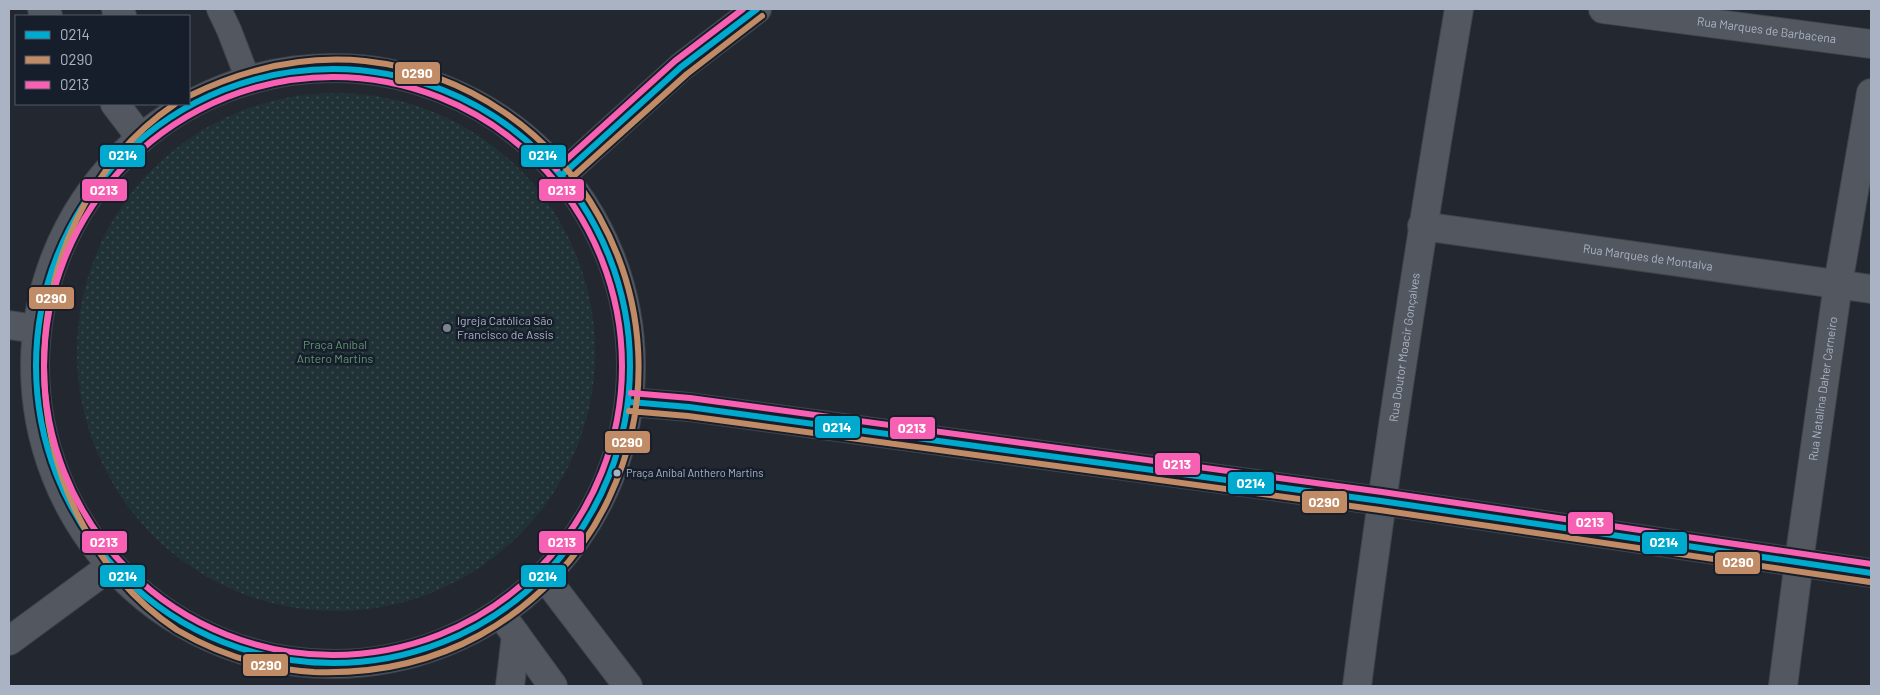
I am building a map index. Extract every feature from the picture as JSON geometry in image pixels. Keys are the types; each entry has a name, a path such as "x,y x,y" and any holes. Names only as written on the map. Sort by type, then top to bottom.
{"street":[{"path":"562,175 681,68 757,9"},
{"name":"Rua Doutor Moacir Gonçalves","path":"1357,686 1381,501 1422,226 1459,9"},
{"name":"Rua Marques de Barbacena","path":"1603,9 1871,44"},
{"path":"189,105 141,138 102,178 70,224 48,275 36,329 34,374 38,418 50,461 67,501 86,535 111,566 144,597 173,617 222,642 265,656 310,663 356,663 400,656 444,642 500,613 544,576 566,553 585,527 601,499 614,470 624,436 630,402 632,361 628,321 620,282 606,244 586,208 562,175 533,146 502,121 466,100 428,84 389,74 348,70 307,70 266,76 227,88 190,105"},
{"name":"Rua Natalina Daher Carneiro","path":"1784,686 1799,561 1838,284 1871,93"},
{"path":"116,105 141,138"},
{"name":"Rua Marques de Montalva","path":"1422,226 1871,289"},
{"path":"9,325 36,329"},
{"path":"630,402 689,407 1381,501 1871,572"},
{"path":"9,641 111,566"},
{"path":"544,576 628,686"},
{"path":"500,613 553,686"},
{"path":"510,686 516,635"}],"lane":[{"path":"219,9 249,82"}],"green space":[{"name":"Praça Aníbal Antero Martins","path":"336,93 386,98 435,113 480,137 519,169 551,208 575,253 590,302 595,352 590,402 575,451 551,496 519,535 480,567 435,591 386,606 336,611 286,606 237,591 192,567 153,535 121,496 97,451 82,402 77,352 82,302 97,253 121,208 153,169 192,137 237,113 286,98"}],"transit line":[{"name":"0213","path":"556,169 675,61 743,9"},
{"name":"0214","path":"562,175 681,67 757,9"},
{"name":"0290","path":"568,181 687,74 762,16"},
{"name":"0290","path":"174,105 118,156 77,220 52,291 44,367 52,443 77,514 119,578 177,630 226,653 260,664 314,672 378,669 420,660 441,653 461,645 501,623 520,609 555,577 585,540 609,498 633,425 638,352 626,282 599,216 558,159 504,112 439,79 365,61 319,60 297,62 253,71 210,86 190,96"},
{"name":"0214","path":"333,69 391,74 447,91 498,119 522,136 543,156 563,177 580,201 608,252 625,308 630,366 625,424 608,480 580,531 563,555 543,576 522,596 498,613 447,641 391,658 333,663 275,658 219,641 168,613 144,596 123,576 103,555 86,531 58,480 41,424 36,366 41,308 58,252 86,201 103,177 123,156 144,136 168,119 219,91 275,74 333,69"},
{"name":"0213","path":"333,77 389,83 443,99 469,111 493,126 537,162 573,206 588,230 600,256 616,310 622,366 616,422 600,476 588,502 573,526 537,570 493,606 469,621 443,633 389,649 333,655 277,649 223,633 197,621 173,606 129,570 93,526 78,502 66,476 50,422 44,366 50,310 66,256 78,230 93,206 129,162 173,126 197,111 223,99 277,83 333,77"},
{"name":"0213","path":"631,393 690,398 1382,492 1871,564"},
{"name":"0214","path":"630,402 689,407 1381,501 1871,573"},
{"name":"0290","path":"629,411 688,416 1380,510 1870,582"}],"place":[{"name":"Igreja Católica São Francisco de Assis","path":"447,328"},
{"name":"Praça Anibal Anthero Martins","path":"617,473"}]}
